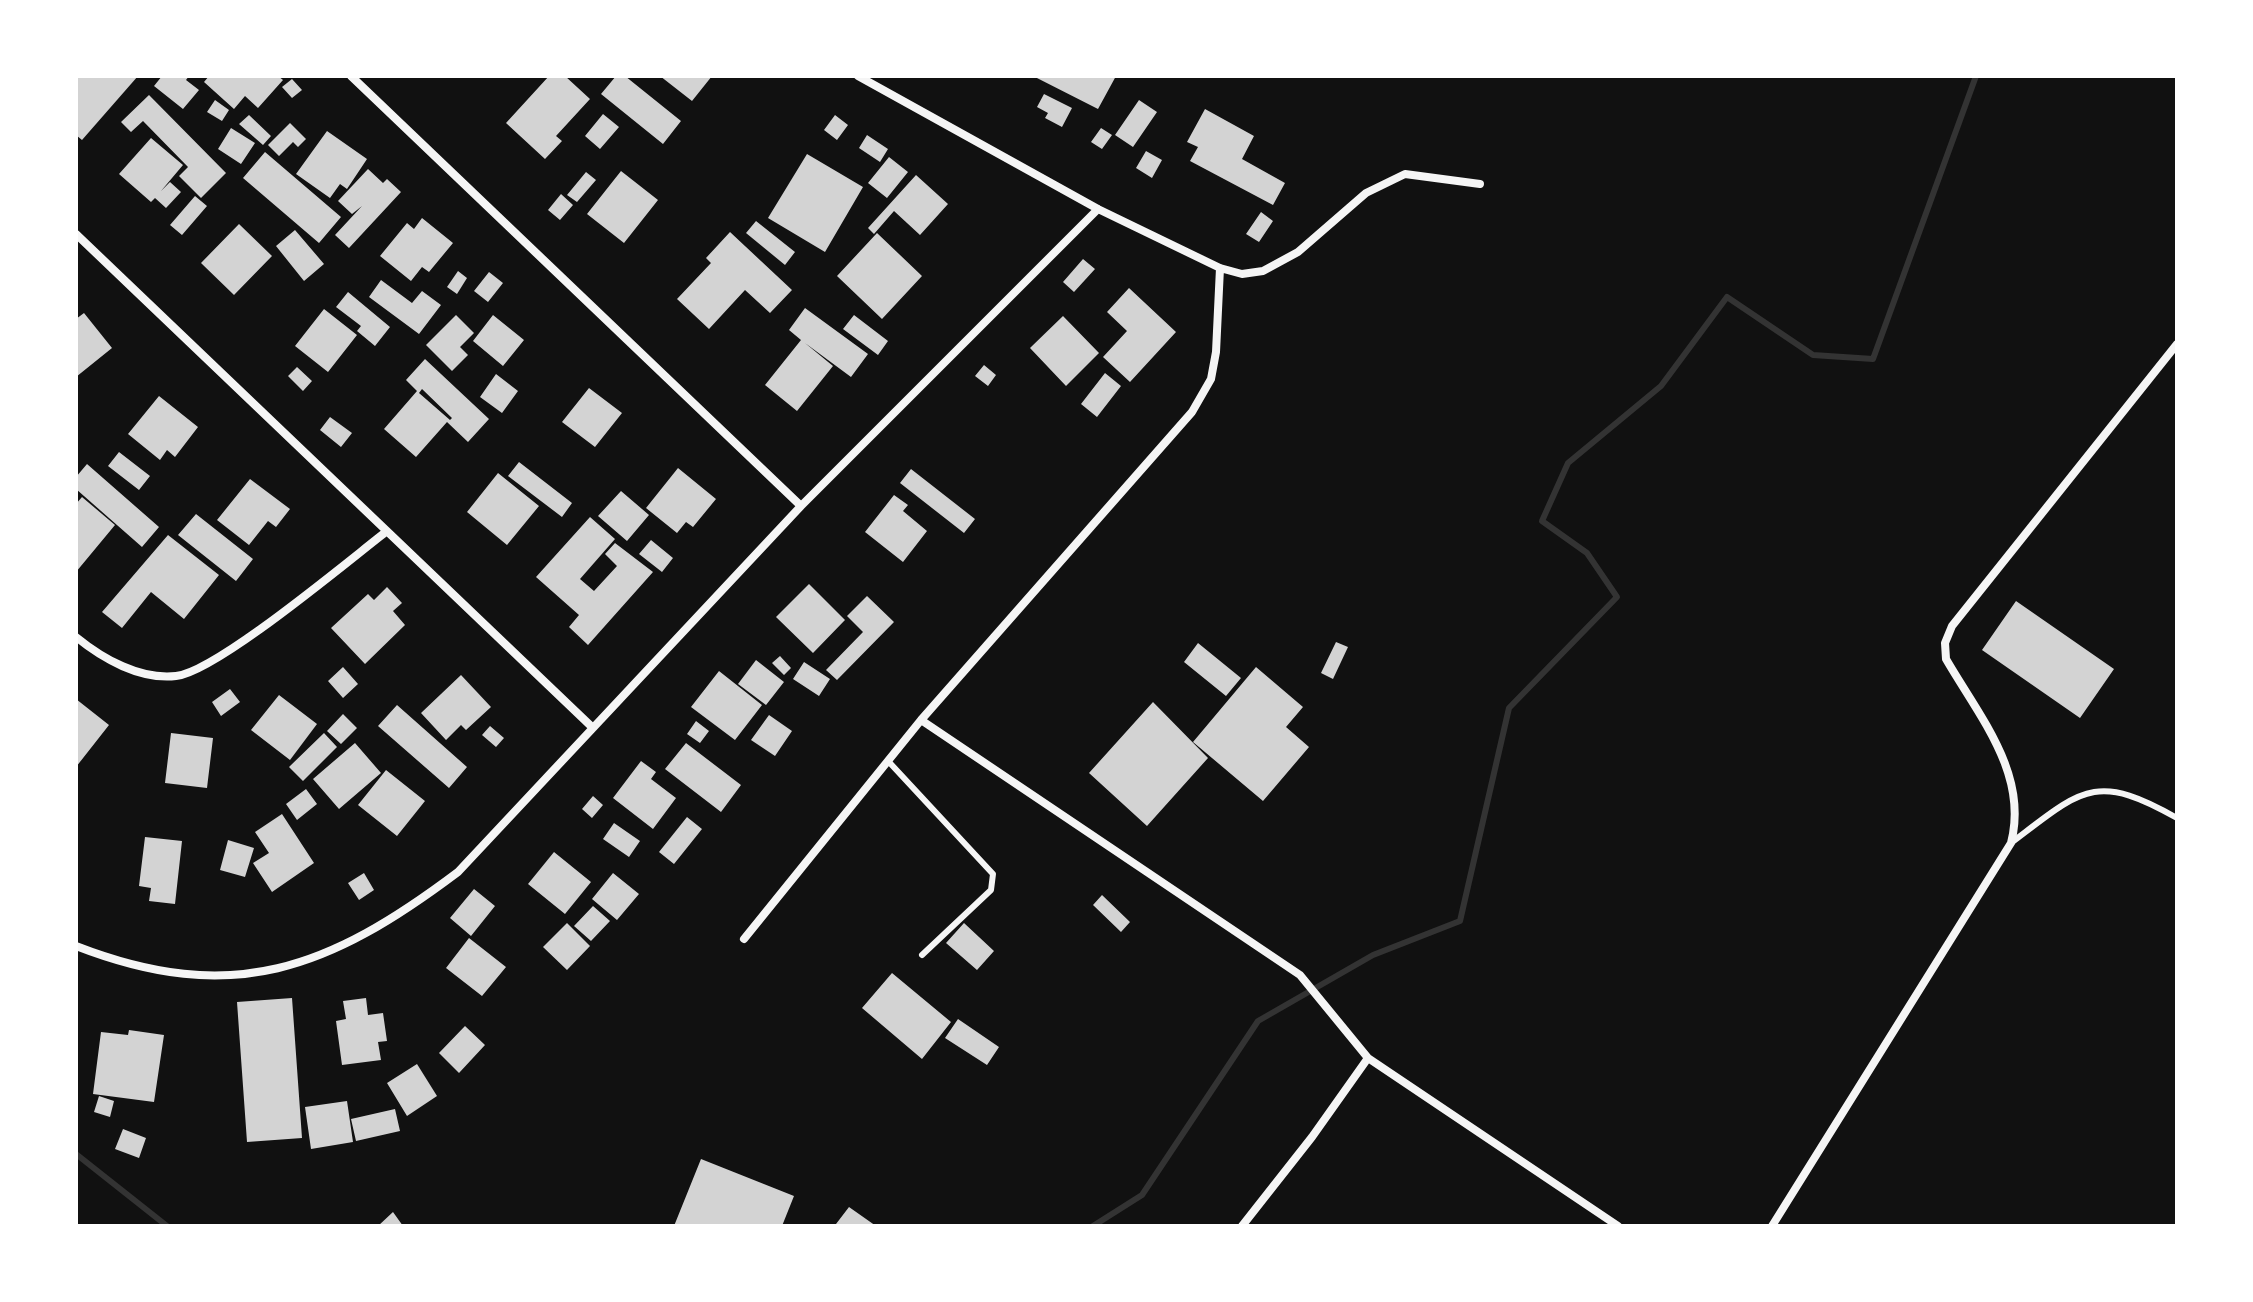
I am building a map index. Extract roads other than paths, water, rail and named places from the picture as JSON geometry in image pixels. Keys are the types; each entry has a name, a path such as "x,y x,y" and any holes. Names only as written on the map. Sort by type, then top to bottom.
{"street":[{"path":"351,76 801,506"},
{"path":"858,76 1098,209 1220,268 1242,274 1263,271 1298,252 1366,193 1405,174 1480,184"},
{"path":"76,946 112,960 172,975 270,972 334,951 401,915 458,872 801,506 1098,209"},
{"path":"76,234 593,728"},
{"path":"744,939 921,720 1192,412 1211,379 1216,352 1220,268"},
{"path":"1772,1226 2011,843 2017,800 2007,764 1946,659 1945,643 1958,618 2177,344"},
{"path":"76,637 138,674 178,677 228,652 387,531"},
{"path":"921,720 1300,975 1368,1058 1618,1226"},
{"path":"1242,1226 1312,1137 1368,1058"}],"lane":[{"path":"889,762 993,874 991,890 922,955"},
{"path":"2011,843 2062,804 2094,791 2119,790 2177,818"}],"waterway":[{"path":"1093,1226 1142,1195 1258,1021 1373,955 1460,921 1509,708 1617,597 1587,553 1542,521 1568,463 1661,386 1727,297 1813,355 1873,359 1976,76"},
{"path":"76,1154 167,1226"}]}
